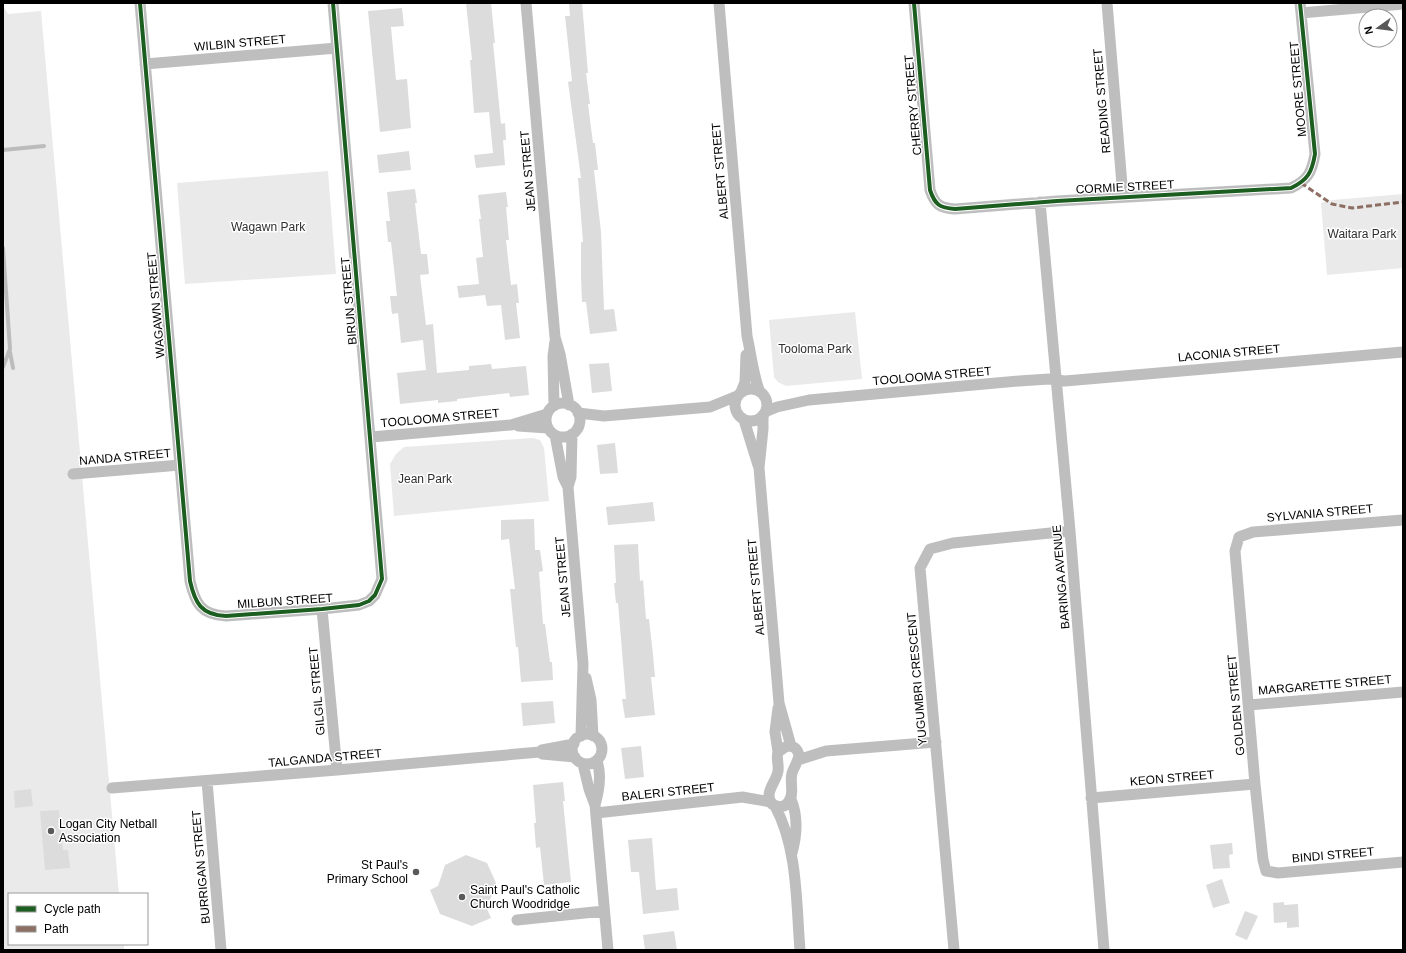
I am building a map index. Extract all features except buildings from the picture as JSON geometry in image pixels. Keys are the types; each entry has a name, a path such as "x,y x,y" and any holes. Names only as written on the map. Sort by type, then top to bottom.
{"street":[{"name":"WAGAWN STREET","path":"140,3 190,581 192,593 198,603"},
{"name":"BIRUN STREET","path":"333,3 382,566 382,579 375,595"},
{"name":"JEAN STREET","path":"526,3 555,337 560,354 569,405"},
{"name":"ALBERT STREET","path":"719,3 747,336 745,382 735,405 741,417 759,468"},
{"name":"CHERRY STREET","path":"914,3 930,190 937,204"},
{"name":"READING STREET","path":"1108,3 1123,197"},
{"path":"1300,8 1403,4"},
{"name":"MOORE STREET","path":"1300,8 1314,154 1310,173"},
{"name":"WILBIN STREET","path":"145,64 337,48"},
{"name":"CORMIE STREET","path":"937,204 944,208 955,209 1040,202 1291,188 1301,184 1310,173"},
{"name":"BARINGA AVENUE","path":"1040,202 1070,531 1104,950"},
{"name":"ALBERT STREET","path":"747,336 752,355 754,377 767,403 764,414 759,468 779,703 775,732 779,769 769,796 781,817 792,854 800,950"},
{"name":"JEAN STREET","path":"555,337 552,356 550,410 546,418 551,431 563,477 568,487"},
{"name":"LACONIA STREET","path":"1057,380 1065,381 1403,352"},
{"name":"TOOLOOMA STREET","path":"764,414 776,407 809,400 1026,380 1057,380"},
{"path":"550,410 558,404 569,405 578,413 604,416 710,407 748,389 762,394"},
{"name":"TOOLOOMA STREET","path":"762,394 776,399 809,400"},
{"path":"710,407 755,421 764,414"},
{"name":"TOOLOOMA STREET","path":"511,425 550,410"},
{"name":"JEAN STREET","path":"578,413 579,422 575,430 571,477 568,487 583,664 591,700 593,736"},
{"path":"551,431 563,437 604,416"},
{"name":"TOOLOOMA STREET","path":"371,437 511,425 551,431"},
{"name":"NANDA STREET","path":"73,474 180,465"},
{"name":"SYLVANIA STREET","path":"1239,537 1253,532 1403,520"},
{"name":"YUGUMBRI CRESCENT","path":"954,950 920,568 930,549 953,543 1070,531"},
{"name":"GOLDEN STREET","path":"1239,537 1235,551 1255,784 1263,860 1266,871"},
{"name":"MILBUN STREET","path":"198,603 203,610 217,616 359,605 369,601 375,595"},
{"name":"GILGIL STREET","path":"322,609 337,770"},
{"name":"JEAN STREET","path":"577,740 583,664"},
{"name":"MARGARETTE STREET","path":"1249,705 1403,692"},
{"name":"ALBERT STREET","path":"779,703 796,752 792,773 791,798 795,809 796,838 792,854"},
{"path":"579,760 588,764 597,761 602,754 602,745 597,738 585,734 577,740 572,748 579,760 596,809"},
{"name":"TALGANDA STREET","path":"112,788 540,752 542,750 577,740"},
{"path":"778,752 784,747 796,752 936,742"},
{"name":"TALGANDA STREET","path":"540,752 543,754 579,760"},
{"path":"597,761 599,767 599,789 596,809 608,950"},
{"name":"BURRIGAN STREET","path":"207,781 221,950"},
{"name":"KEON STREET","path":"1091,798 1255,784"},
{"name":"BALERI STREET","path":"596,809 742,797 770,790"},
{"name":"BALERI STREET","path":"742,797 773,804"},
{"path":"773,804 784,806 791,798"},
{"name":"BINDI STREET","path":"1266,871 1278,873 1403,862"},
{"path":"517,920 604,911"}],"green space":[{"path":"3,6 8,14 41,11 119,893 8,893 8,945 124,945 124,950 3,950"},
{"name":"Wagawn Park","path":"328,171 336,274 185,284 177,183"},
{"name":"Waitara Park","path":"1403,194 1403,268 1327,275 1321,203 1332,200"},
{"name":"Tooloma Park","path":"855,312 862,379 786,386 778,382 774,377 769,320"},
{"name":"Jean Park","path":"533,438 540,440 544,448 549,501 394,516 390,464 396,454 404,447"}],"waterway":[{"path":"3,150 44,146"},
{"path":"3,248 10,349 3,367"},
{"path":"10,352 13,368"}],"marked path":[{"path":"1301,183 1332,204 1352,208 1403,202"}],"cycle path":[{"path":"140,3 190,581 194,596 200,606 211,613 226,616 359,605 369,601 375,595 382,579 333,3"},
{"path":"914,3 930,190 934,199 939,205 945,208 955,209 1057,201 1291,188 1297,185 1302,182 1311,171 1315,154 1300,3"}],"place":[{"name":"Logan City Netball Association","path":"51,831"},
{"name":"St Paul's Primary School","path":"416,872"},
{"name":"Saint Paul's Catholic Church Woodridge","path":"462,897"}]}
